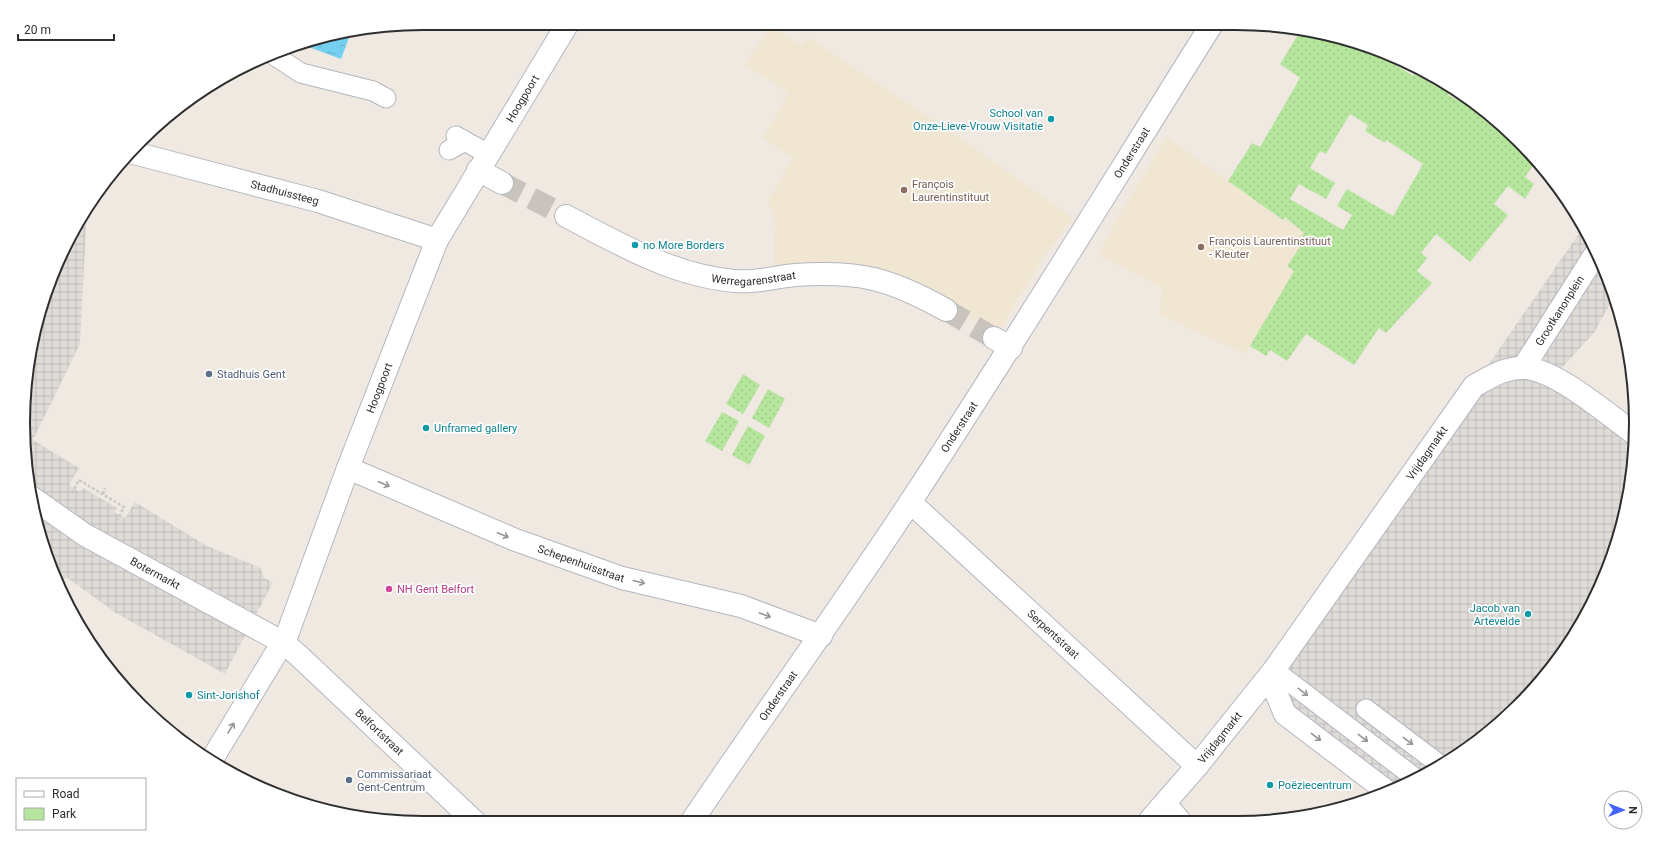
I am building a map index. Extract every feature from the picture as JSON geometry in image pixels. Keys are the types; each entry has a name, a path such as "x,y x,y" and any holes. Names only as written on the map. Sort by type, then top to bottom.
{"street":[{"name":"Hoogpoort","path":"214,756 284,643 348,468 437,240 564,30"},
{"name":"Onderstraat","path":"695,816 750,735 821,636 910,502 1003,343 1208,30"},
{"name":"Stadhuissteeg","path":"137,154 318,201 437,240"},
{"path":"483,162 502,183"},
{"name":"Werregarenstraat","path":"566,216 643,254 696,275 736,281 823,273 852,274 876,278 895,284 946,310"},
{"name":"Grootkanonplein","path":"1523,368 1592,259"},
{"name":"Vrijdagmarkt","path":"1154,816 1197,766 1274,670 1474,386 1497,372 1523,368 1553,376 1629,430"},
{"name":"Schepenhuisstraat","path":"348,468 513,539 622,578 741,606 821,636"},
{"name":"Botermarkt","path":"38,501 86,535 284,643"},
{"name":"Serpentstraat","path":"910,502 1197,766"},
{"name":"Belfortstraat","path":"284,643 469,816"},
{"path":"1274,670 1274,688 1285,714 1382,788"},
{"path":"1165,804 1176,816"}],"lane":[{"path":"278,58 301,73 373,91 386,98"},
{"path":"457,142 483,162"},
{"path":"1274,670 1411,775"},
{"path":"1366,709 1435,761"}],"path":[{"path":"74,489 78,480 102,494 124,507 120,516"},
{"path":"102,494 105,488"}],"shaded area":[{"name":"François Laurentinstituut","path":"767,30 776,30 801,46 808,37 957,136 1073,218 1044,256 997,334 948,306 861,268 833,261 774,271 775,223 768,201 793,158 763,138 789,93 745,65"},
{"name":"François Laurentinstituut - Kleuter","path":"1167,137 1282,220 1285,216 1304,233 1305,240 1287,266 1294,271 1245,354 1160,315 1162,288 1098,254 1118,217"},
{"path":"86,221 80,344 33,440 79,468 69,485 80,492 83,488 117,508 114,512 125,518 135,502 207,546 256,566 261,569 264,578 273,582 225,674 116,613 66,577 63,581 51,549 43,525 38,500 33,474 31,449 31,397 33,372 43,321 60,273"},
{"path":"1579,233 1599,273 1610,304 1594,333 1554,376 1629,430 1626,474 1616,525 1608,549 1599,573 1576,620 1548,662 1514,701 1475,735 1454,750 1410,775 1382,788 1285,714 1286,652 1474,386"}],"green space":[{"path":"1298,35 1338,43 1386,60 1413,76 1414,73 1433,83 1449,93 1448,95 1475,111 1514,145 1533,166 1525,177 1534,184 1525,199 1508,186 1494,204 1508,215 1470,262 1436,234 1421,253 1427,258 1417,271 1432,283 1386,333 1379,328 1354,365 1306,334 1287,361 1270,350 1266,356 1250,346 1294,271 1287,266 1305,240 1302,236 1304,233 1285,217 1283,220 1228,181 1252,143 1260,147 1300,78 1280,64","holes":["1350,114 1368,125 1365,131 1385,143 1386,140 1423,164 1393,216 1347,189 1337,206 1352,215 1343,230 1290,199 1299,184 1326,199 1335,183 1310,168 1320,151 1326,154"]},
{"path":"743,374 760,385 743,414 726,404"},
{"path":"768,389 785,399 769,428 752,418"},
{"path":"722,412 739,421 722,451 705,441"},
{"path":"748,426 765,436 749,465 732,455"}],"water":[{"path":"349,37 341,59 309,47"}],"tunnel":[{"path":"502,183 566,216"},
{"path":"946,310 994,338"}],"place":[{"name":"School van Onze-Lieve-Vrouw Visitatie","path":"1051,119"},
{"name":"François Laurentinstituut","path":"904,190"},
{"name":"no More Borders","path":"635,245"},
{"name":"François Laurentinstituut - Kleuter","path":"1201,247"},
{"name":"Stadhuis Gent","path":"209,374"},
{"name":"Unframed gallery","path":"426,428"},
{"name":"NH Gent Belfort","path":"389,589"},
{"name":"Jacob van Artevelde","path":"1528,614"},
{"name":"Sint-Jorishof","path":"189,695"},
{"name":"Commissariaat Gent-Centrum","path":"349,780"},
{"name":"Poëziecentrum","path":"1270,785"}]}
